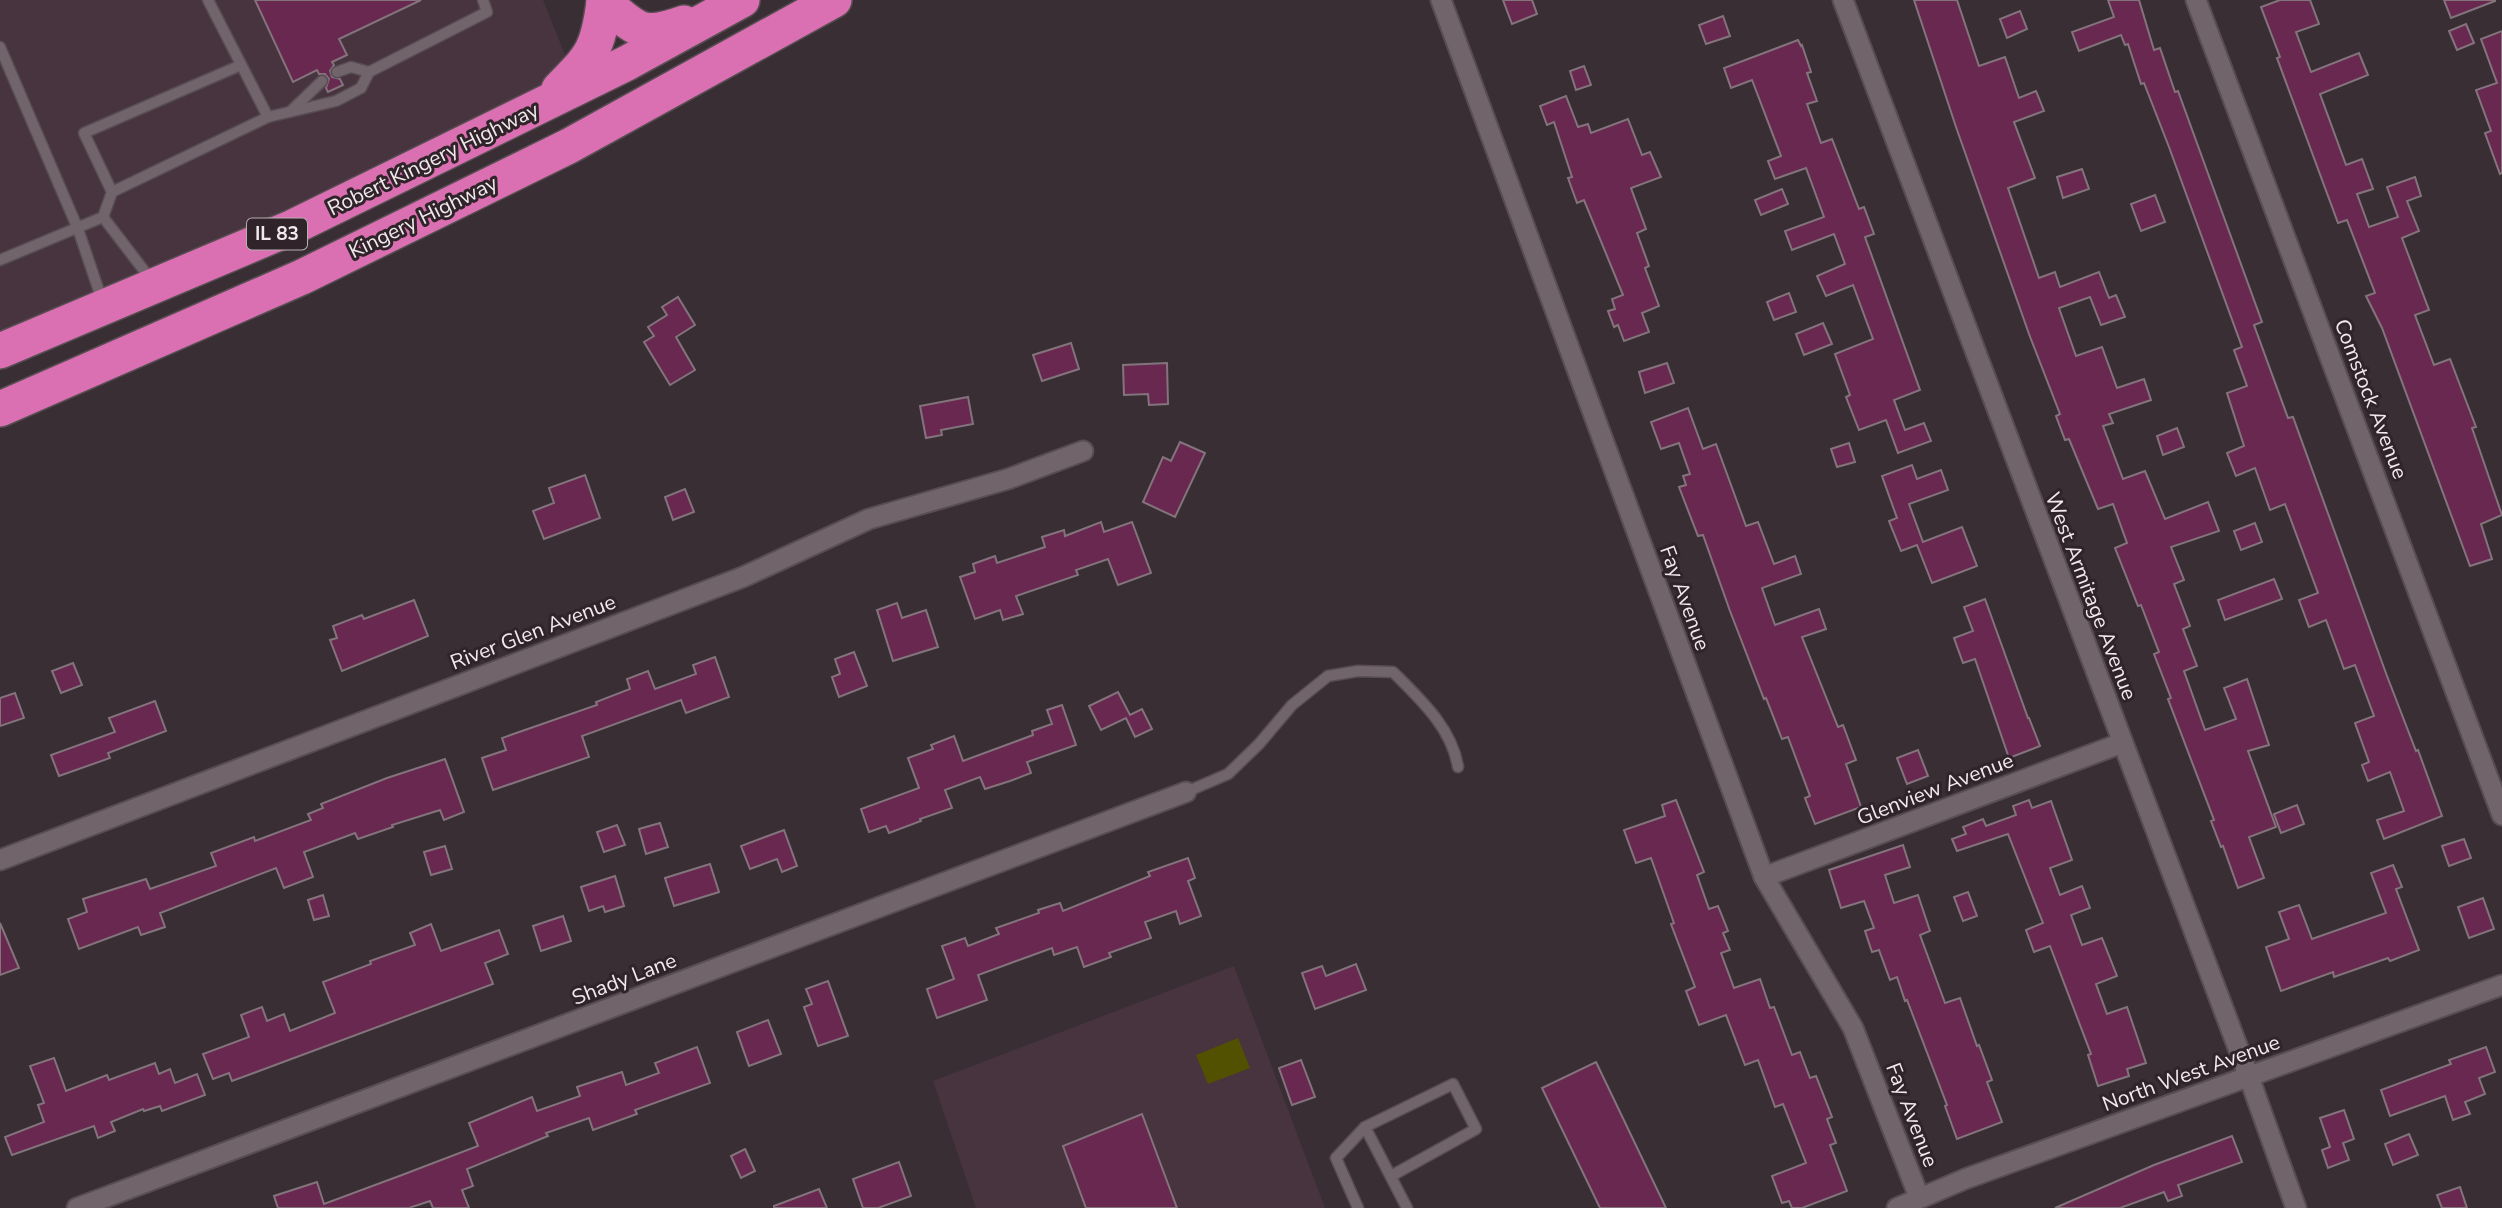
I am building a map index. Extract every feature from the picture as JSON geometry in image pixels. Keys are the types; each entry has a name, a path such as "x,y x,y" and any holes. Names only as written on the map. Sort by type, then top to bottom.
{"highway":[{"name":"Kingery Highway","path":"0,409 302,276 545,158 834,0"},
{"path":"603,1 638,30 653,32 735,4"},
{"path":"547,102 587,61 600,35 603,1"},
{"name":"Robert Kingery Highway","path":"0,351 293,228 627,63 735,4"},
{"path":"0,373 53,351 105,307"}],"street":[{"name":"Fay Avenue","path":"1441,0 1764,877 1853,1028 1919,1197"},
{"name":"West Armitage Avenue","path":"1843,0 2296,1208"},
{"name":"Comstock Avenue","path":"2196,0 2502,815"},
{"name":"River Glen Avenue","path":"0,860 743,577 869,519 1008,479 1083,451"},
{"name":"Glenview Avenue","path":"1764,877 2122,743"},
{"name":"Shady Lane","path":"77,1208 1186,792"},
{"name":"North West Avenue","path":"1898,1208 1919,1197 2502,985"}],"lane":[{"path":"208,0 268,117"},
{"path":"0,260 103,217 112,192 268,117 336,101 361,88 369,72 487,12 483,0"},
{"path":"0,47 78,229 105,307"},
{"path":"112,192 84,133 241,65"},
{"path":"337,72 351,67 369,72"},
{"path":"290,112 322,81"},
{"path":"103,217 155,286"},
{"path":"1186,792 1228,774 1293,705 1328,676 1358,671 1393,672 1425,705 1455,748 1458,766"},
{"path":"1358,1208 1336,1158 1365,1127 1452,1084 1476,1129 1391,1176"},
{"path":"1365,1127 1407,1208"}],"shaded area":[{"path":"0,0 543,0 569,65 544,92 116,293 0,337"},
{"path":"1234,966 1325,1208 976,1208 933,1081"},
{"path":"1238,1038 1250,1068 1208,1084 1196,1055"}],"building":[{"path":"255,0 421,0 339,39 347,55 332,62 334,65 330,71 332,77 340,79 343,85 328,92 326,88 329,79 317,70 293,82"},
{"path":"1503,0 1532,0 1537,14 1512,24"},
{"path":"1914,0 1957,0 1979,66 2005,57 2019,98 2036,91 2044,111 2014,122 2035,178 2008,188 2039,278 2055,272 2060,287 2099,272 2109,298 2116,295 2125,317 2101,325 2090,297 2059,308 2076,356 2102,347 2117,388 2144,379 2151,400 2109,414 2113,423 2103,426 2123,479 2145,471 2165,519 2208,502 2219,531 2171,547 2184,580 2174,584 2190,626 2183,629 2197,666 2184,671 2205,730 2236,719 2224,688 2247,679 2269,745 2248,751 2276,827 2249,837 2264,878 2238,888 2168,699 2171,698 2154,654 2159,652 2115,548 2127,543 2113,504 2098,509 2069,439 2065,440 2056,416 2060,414 1956,127"},
{"path":"2108,0 2139,0 2154,50 2160,48 2175,92 2178,91 2262,322 2254,325 2288,418 2293,417 2387,676 2442,816 2384,839 2377,820 2404,811 2390,772 2368,781 2362,765 2369,762 2355,723 2374,716 2355,665 2344,669 2326,620 2309,627 2299,600 2318,593 2285,504 2270,510 2255,468 2236,476 2227,453 2244,446 2227,393 2247,386 2234,350 2242,347 2169,147 2144,83 2141,84 2128,44 2125,45 2121,35 2079,51 2072,32 2114,17"},
{"path":"2280,0 2310,0 2319,24 2296,32 2311,72 2359,53 2368,75 2320,94 2346,165 2362,159 2373,189 2357,194 2369,227 2398,217 2387,187 2415,177 2421,196 2407,201 2419,231 2402,238 2429,310 2415,315 2434,365 2450,359 2476,427 2472,428 2502,515 2481,524 2492,559 2470,566 2382,328 2366,296 2375,293 2347,220 2338,223 2261,7"},
{"path":"2444,0 2495,0 2495,1 2451,18"},
{"path":"2020,11 2027,29 2007,38 2000,19"},
{"path":"1723,16 1730,36 1706,44 1699,25"},
{"path":"2466,24 2474,43 2457,50 2449,31"},
{"path":"2502,31 2500,174 2485,133 2491,131 2476,90 2497,83 2481,39"},
{"path":"1798,40 1811,72 1807,73 1817,101 1807,104 1821,143 1832,139 1859,209 1864,207 1874,234 1865,237 1920,390 1894,400 1905,430 1924,423 1931,441 1898,453 1886,420 1859,430 1846,397 1850,395 1835,354 1873,339 1853,285 1826,296 1817,276 1845,264 1834,234 1792,250 1785,231 1824,217 1806,168 1775,179 1768,161 1781,156 1752,80 1731,88 1724,68"},
{"path":"1584,66 1591,85 1576,90 1570,71"},
{"path":"1566,96 1578,127 1588,124 1591,133 1628,119 1642,155 1650,152 1661,177 1631,188 1646,229 1637,233 1649,266 1645,268 1659,306 1642,313 1649,332 1624,341 1618,325 1614,327 1608,311 1615,309 1612,299 1623,295 1584,200 1577,203 1568,178 1572,177 1554,122 1547,125 1540,106"},
{"path":"2082,169 2089,189 2063,198 2057,177"},
{"path":"1782,189 1788,204 1761,215 1755,200"},
{"path":"2155,195 2165,222 2141,231 2131,204"},
{"path":"1789,293 1796,312 1774,320 1767,302"},
{"path":"678,297 695,325 676,337 695,370 670,385 644,342 654,336 648,327 667,315 662,307"},
{"path":"1823,323 1832,344 1804,355 1796,334"},
{"path":"1071,343 1079,369 1042,381 1033,355"},
{"path":"1167,363 1168,404 1149,405 1148,394 1124,395 1123,365"},
{"path":"1667,363 1674,383 1645,393 1639,372"},
{"path":"968,397 973,424 941,430 942,435 926,438 920,406"},
{"path":"1688,408 1703,449 1716,444 1746,526 1758,522 1774,564 1795,556 1801,574 1762,588 1775,625 1819,609 1826,629 1802,637 1838,727 1843,725 1856,760 1846,764 1861,807 1815,824 1805,798 1810,796 1788,737 1782,739 1766,698 1764,699 1703,535 1698,536 1679,487 1686,485 1683,476 1690,474 1679,443 1661,449 1651,422"},
{"path":"2177,428 2184,447 2163,455 2157,436"},
{"path":"1180,442 1205,453 1175,517 1143,502 1163,457 1171,461"},
{"path":"1849,443 1855,462 1837,467 1831,449"},
{"path":"1912,465 1917,479 1941,470 1948,490 1909,504 1923,542 1962,527 1977,566 1932,583 1917,545 1901,551 1889,521 1897,518 1882,476"},
{"path":"585,475 600,518 544,539 533,511 554,503 549,488"},
{"path":"685,489 694,512 673,520 665,497"},
{"path":"1101,522 1104,532 1132,522 1151,573 1118,585 1108,559 1076,570 1078,575 1016,596 1023,614 1003,620 1000,610 975,619 960,577 975,572 973,564 995,556 997,563 1045,547 1042,537 1064,530 1065,536"},
{"path":"2255,523 2262,542 2241,550 2234,531"},
{"path":"2274,579 2282,599 2225,620 2218,600"},
{"path":"1985,599 2040,746 2009,758 1975,659 1963,663 1954,638 1973,631 1964,607"},
{"path":"414,600 428,636 342,671 330,640 337,638 333,626 362,615 364,619"},
{"path":"897,603 902,618 926,610 938,647 893,661 877,610"},
{"path":"854,652 867,686 839,697 832,677 840,674 835,659"},
{"path":"715,657 729,697 686,713 681,700 582,736 589,757 493,790 482,758 506,750 502,738 597,705 596,702 630,689 627,679 648,671 655,689 696,674 693,665"},
{"path":"73,663 82,685 61,693 52,671"},
{"path":"1118,692 1130,715 1142,709 1152,729 1135,737 1126,718 1101,730 1089,706"},
{"path":"15,693 24,718 0,726 0,698"},
{"path":"155,701 166,731 108,753 110,758 59,776 51,755 115,732 109,718"},
{"path":"1062,705 1076,745 1027,762 1031,773 1010,781 985,789 980,777 945,790 952,808 889,833 886,826 869,832 861,809 919,788 908,758 933,749 931,745 954,736 963,761 1033,735 1032,731 1052,724 1047,710"},
{"path":"1918,750 1928,776 1907,784 1897,758"},
{"path":"445,759 464,812 444,820 440,810 358,839 355,833 304,852 313,877 284,888 276,868 160,913 165,927 141,935 138,927 79,949 68,919 87,912 83,899 146,879 150,889 216,866 211,853 254,837 255,841 311,820 308,814 323,808 321,804"},
{"path":"1676,800 1704,872 1697,875 1709,909 1718,906 1728,931 1723,933 1730,950 1721,953 1734,988 1760,979 1792,1055 1800,1052 1810,1078 1816,1076 1832,1117 1827,1119 1836,1143 1830,1145 1847,1191 1802,1208 1792,1208 1789,1201 1782,1203 1772,1176 1806,1163 1783,1104 1775,1107 1758,1060 1745,1065 1726,1015 1699,1025 1686,991 1695,987 1671,924 1674,923 1651,858 1636,863 1624,830 1665,816 1662,805"},
{"path":"2029,800 2032,808 2051,801 2072,860 2050,868 2060,895 2082,886 2090,908 2071,915 2082,945 2102,938 2117,976 2096,984 2107,1014 2127,1007 2146,1063 2127,1069 2129,1076 2098,1086 2088,1055 2091,1054 2050,946 2034,952 2026,930 2043,923 2008,834 1957,851 1952,839 1966,834 1963,827 1983,819 1986,826 2016,815 2013,806"},
{"path":"2297,805 2304,824 2281,833 2274,814"},
{"path":"660,823 668,847 646,854 639,829"},
{"path":"617,825 625,845 604,852 597,832"},
{"path":"784,830 797,866 782,872 777,859 750,869 741,846"},
{"path":"2464,839 2471,858 2449,866 2442,846"},
{"path":"1903,845 1910,867 1885,875 1894,903 1918,895 1930,931 1920,935 1945,1003 1960,998 1992,1080 1987,1082 2002,1122 1957,1139 1945,1106 1947,1105 1897,977 1890,980 1879,950 1872,952 1865,931 1874,928 1864,901 1841,908 1829,870"},
{"path":"445,846 452,869 431,875 424,852"},
{"path":"1188,858 1195,878 1188,881 1201,916 1180,924 1176,911 1145,922 1151,938 1109,953 1111,957 1084,967 1077,947 1054,955 1052,948 978,975 987,1000 937,1018 927,989 954,979 942,946 965,938 968,946 999,934 996,928 1039,913 1038,910 1060,903 1063,911 1150,876 1148,872"},
{"path":"710,864 719,892 674,906 665,878"},
{"path":"2393,865 2402,887 2396,889 2419,950 2334,977 2333,972 2281,991 2266,947 2289,939 2279,912 2299,905 2312,939 2386,913 2371,873"},
{"path":"615,876 624,906 605,912 603,906 589,911 581,887"},
{"path":"1968,892 1977,916 1963,921 1954,897"},
{"path":"323,895 329,916 314,920 308,900"},
{"path":"2483,898 2494,929 2469,938 2458,907"},
{"path":"563,916 571,941 541,951 533,926"},
{"path":"0,923 19,968 0,975"},
{"path":"431,924 441,951 499,930 508,954 485,963 493,984 232,1081 229,1073 213,1079 203,1054 249,1037 241,1015 262,1007 267,1021 284,1014 290,1031 335,1013 323,982 415,945 410,933"},
{"path":"1356,964 1366,990 1315,1009 1302,973 1322,966 1326,976"},
{"path":"828,981 848,1036 818,1046 804,1007 812,1004 806,989"},
{"path":"768,1020 781,1054 749,1066 737,1032"},
{"path":"697,1047 710,1083 635,1110 637,1114 593,1130 589,1118 546,1133 548,1136 467,1169 473,1186 462,1190 469,1208 433,1208 430,1201 409,1208 278,1208 274,1196 317,1182 324,1204 478,1146 469,1123 532,1097 537,1111 580,1096 577,1087 622,1072 626,1085 659,1073 655,1063"},
{"path":"2486,1047 2495,1072 2479,1078 2485,1094 2465,1102 2470,1114 2453,1120 2445,1096 2390,1116 2381,1090 2451,1064 2449,1060"},
{"path":"54,1058 66,1091 107,1075 109,1080 155,1063 159,1074 170,1069 175,1083 197,1074 205,1095 162,1111 160,1106 144,1111 143,1109 111,1122 115,1131 98,1138 94,1126 12,1155 5,1137 44,1122 38,1105 44,1103 30,1066"},
{"path":"1301,1060 1315,1097 1292,1105 1279,1068"},
{"path":"1596,1062 1666,1208 1600,1208 1542,1088"},
{"path":"2344,1110 2354,1139 2343,1143 2349,1160 2328,1168 2322,1150 2330,1147 2320,1118"},
{"path":"1142,1114 1177,1208 1086,1208 1063,1146"},
{"path":"2409,1134 2418,1155 2393,1165 2385,1144"},
{"path":"2232,1136 2242,1162 2178,1185 2182,1196 2168,1201 2164,1192 2120,1208 2055,1208 2154,1165"},
{"path":"745,1149 755,1171 741,1178 731,1156"},
{"path":"899,1162 911,1196 878,1208 863,1208 853,1179"},
{"path":"2460,1187 2467,1208 2442,1208 2437,1195"},
{"path":"819,1189 827,1208 774,1208 774,1206"}]}
